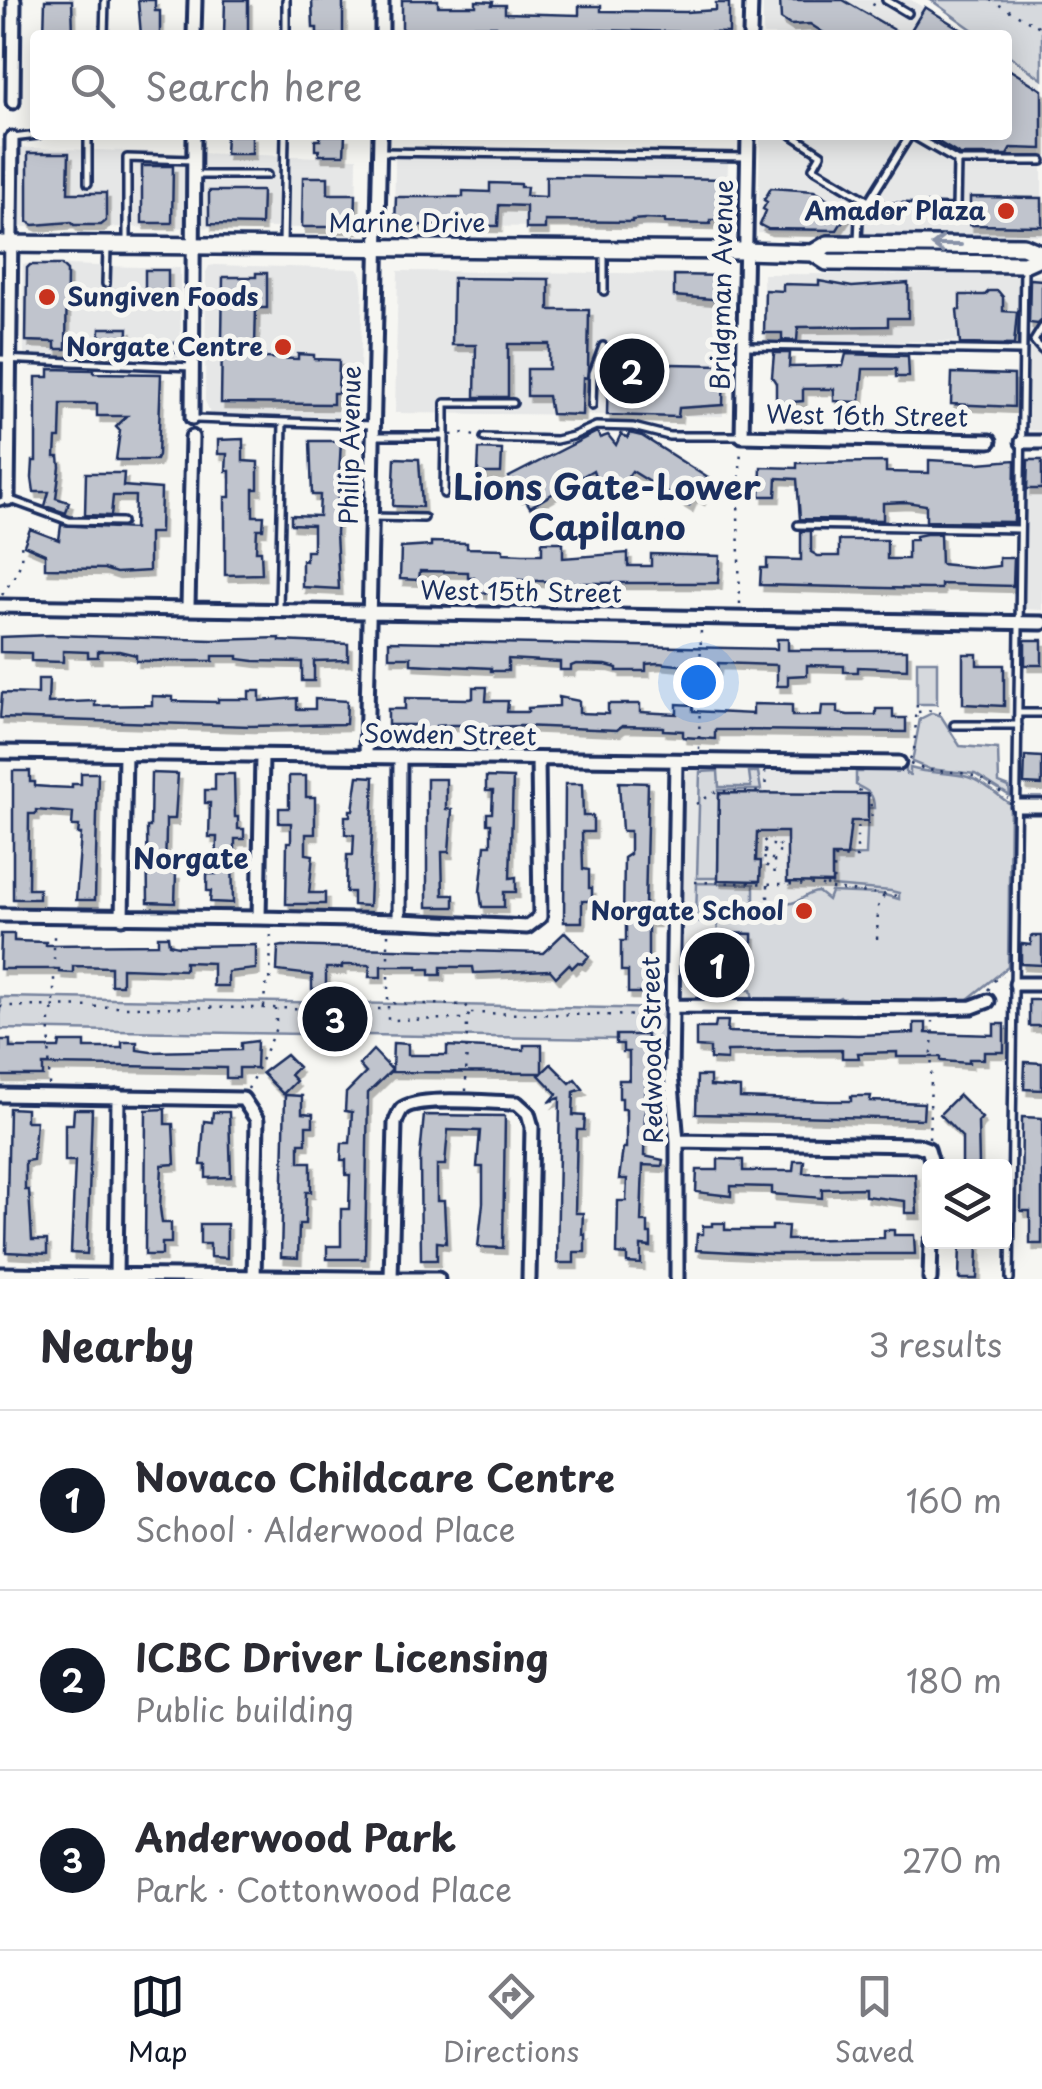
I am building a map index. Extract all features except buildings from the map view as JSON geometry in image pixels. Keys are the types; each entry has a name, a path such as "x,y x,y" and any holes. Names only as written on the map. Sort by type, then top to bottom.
{"main road":[{"name":"Marine Drive","path":"5,244 746,251 813,254 828,262 1024,264 1042,255"},
{"name":"Marine Drive","path":"813,254 828,244 1023,246 1042,255"}],"street":[{"path":"12,102 14,0"},
{"path":"194,30 195,0"},
{"path":"382,0 382,30"},
{"path":"750,30 751,0"},
{"path":"192,418 194,140"},
{"name":"Philip Avenue","path":"366,756 380,140"},
{"name":"Bridgman Avenue","path":"742,436 748,140"},
{"path":"4,501 8,146"},
{"path":"188,606 192,436"},
{"name":"West 16th Street","path":"742,436 990,440"},
{"path":"1022,442 1042,442"},
{"name":"West 15th Street","path":"0,606 1042,622"},
{"name":"Sowden Street","path":"0,752 904,763"},
{"path":"122,918 125,754"},
{"path":"260,918 262,756"},
{"path":"394,921 400,757"},
{"path":"0,915 527,927 540,917 538,759"},
{"name":"Redwood Street","path":"676,761 668,1011 676,1140 676,1279"},
{"path":"1018,806 1042,806"},
{"path":"1016,978 1042,984"},
{"path":"668,1011 972,1007 988,1002"},
{"path":"0,1095 243,1099 257,1120 254,1279"},
{"path":"116,1277 118,1096"},
{"path":"391,1278 394,1124 401,1110 416,1102 468,1102 517,1103 528,1113 532,1128 529,1279"},
{"path":"676,1140 917,1145 928,1149 931,1159"},
{"path":"930,1279 931,1249"},
{"path":"0,1274 438,1279"}],"lane":[{"path":"104,30 105,0"},
{"path":"286,0 286,30"},
{"path":"886,0 908,13"},
{"path":"88,140 88,184"},
{"path":"283,248 284,140"},
{"path":"800,140 821,154 812,168 870,202 904,209 956,209 957,161"},
{"path":"858,245 858,217 908,140"},
{"path":"920,140 957,161 1042,161"},
{"path":"379,152 747,158"},
{"path":"127,246 127,158 192,160"},
{"path":"192,175 267,175"},
{"path":"106,284 107,246"},
{"path":"604,250 604,291"},
{"path":"1010,1279 1024,264"},
{"path":"1042,328 1034,341 1042,350"},
{"path":"592,406 593,373 602,346"},
{"path":"743,346 1021,351"},
{"path":"156,348 192,348"},
{"path":"4,359 193,367"},
{"path":"444,494 445,403 513,403"},
{"path":"192,418 445,436"},
{"path":"279,609 283,422"},
{"path":"484,438 556,440 596,426 634,427 670,436 742,436"},
{"path":"4,501 70,522 122,522"},
{"path":"371,517 424,518"},
{"path":"798,526 1020,529"},
{"path":"1018,713 1042,713"},
{"path":"954,725 1018,726"}],"path":[{"path":"868,14 876,0"},
{"path":"990,0 1042,28"},
{"path":"445,436 464,433 484,438"},
{"path":"740,608 738,513 742,436"},
{"path":"1,596 18,575 23,560 22,544"},
{"path":"699,752 700,626"},
{"path":"904,763 914,751 917,704"},
{"path":"917,712 941,712 954,725"},
{"path":"904,763 908,774"},
{"path":"904,763 930,773 963,773 980,778 1018,806"},
{"path":"696,804 717,791 766,792 765,770"},
{"path":"825,887 833,882 834,858 857,857 857,828 871,825 870,796 856,789"},
{"path":"757,832 769,846 777,848"},
{"path":"777,848 787,840"},
{"path":"769,846 762,863 775,868"},
{"path":"773,859 777,848"},
{"path":"766,856 773,859"},
{"path":"773,859 775,883"},
{"path":"694,882 775,883 900,896"},
{"path":"768,883 768,904"},
{"path":"877,938 878,906 885,893"},
{"path":"49,1094 54,918"},
{"path":"260,918 271,929 270,985 265,986 264,1008"},
{"path":"394,921 388,1020 467,1019"},
{"path":"718,948 710,949 711,963 728,964 728,971"},
{"path":"693,956 710,957"},
{"path":"702,990 702,971 755,970"},
{"path":"988,977 1016,978"},
{"path":"988,1002 988,987 995,980"},
{"path":"388,1003 466,1005 470,1013"},
{"path":"0,1006 388,1009"},
{"path":"928,1149 934,1008"},
{"path":"243,1099 276,1028 276,1009"},
{"path":"470,1013 668,1011"},
{"path":"468,1102 470,1013"}],"shaded area":[{"path":"763,0 911,0 961,30 763,30"},
{"path":"931,0 1042,0 1042,79 1012,58 1012,30 973,30"},
{"path":"1012,61 1042,79 1042,235 758,233 760,140 1012,140"},
{"path":"0,147 357,158 356,228 1,227 0,237"},
{"path":"395,158 728,163 726,228 394,226"},
{"path":"23,264 180,268 181,358 24,355"},
{"name":"Norgate Centre","path":"215,265 357,269 363,294 358,417 211,414 205,401 206,272"},
{"path":"398,271 727,274 723,416 395,413"},
{"path":"763,274 1042,275 1042,431 1026,430 1026,342 764,341"},
{"path":"1026,457 1042,458 1042,610 1024,609"},
{"path":"917,661 937,661 937,704 917,704"},
{"path":"932,713 941,716 960,746 998,749 999,783 1009,787 1010,796 975,774 929,769 912,762 920,719"},
{"path":"691,768 914,768 923,773 964,776 980,782 1010,804 1008,967 968,999 954,1003 682,995 682,779"},
{"path":"862,768 906,768 910,775 910,768 968,777 1010,804 1008,967 968,999 954,1003 843,1001 840,997 832,1001 760,1000 753,999 751,990 707,990 706,973 753,973 755,961 752,934 718,933 717,922 696,922 697,883 754,884 754,908 790,903 818,892 828,900 831,892 881,894 899,899 899,893 891,891 832,886 832,856 866,855 868,808 874,808 870,793 856,785 856,772 862,772"},
{"path":"718,771 719,787 751,787 749,772 758,772 761,790 719,790 718,878 697,878 700,772"},
{"path":"0,997 670,1009 670,1040 0,1029"}],"place":[{"name":"Amador Plaza","path":"1006,211"},
{"name":"Sungiven Foods","path":"47,297"},
{"name":"Norgate Centre","path":"283,347"},
{"name":"ICBC Driver Licensing","path":"632,371"},
{"name":"Norgate School","path":"804,911"},
{"name":"Novaco Childcare Centre","path":"717,965"},
{"name":"Anderwood Park","path":"335,1019"}],"district":[{"name":"Lions Gate-Lower Capilano","path":"607,508"},
{"name":"Norgate","path":"191,859"}]}
